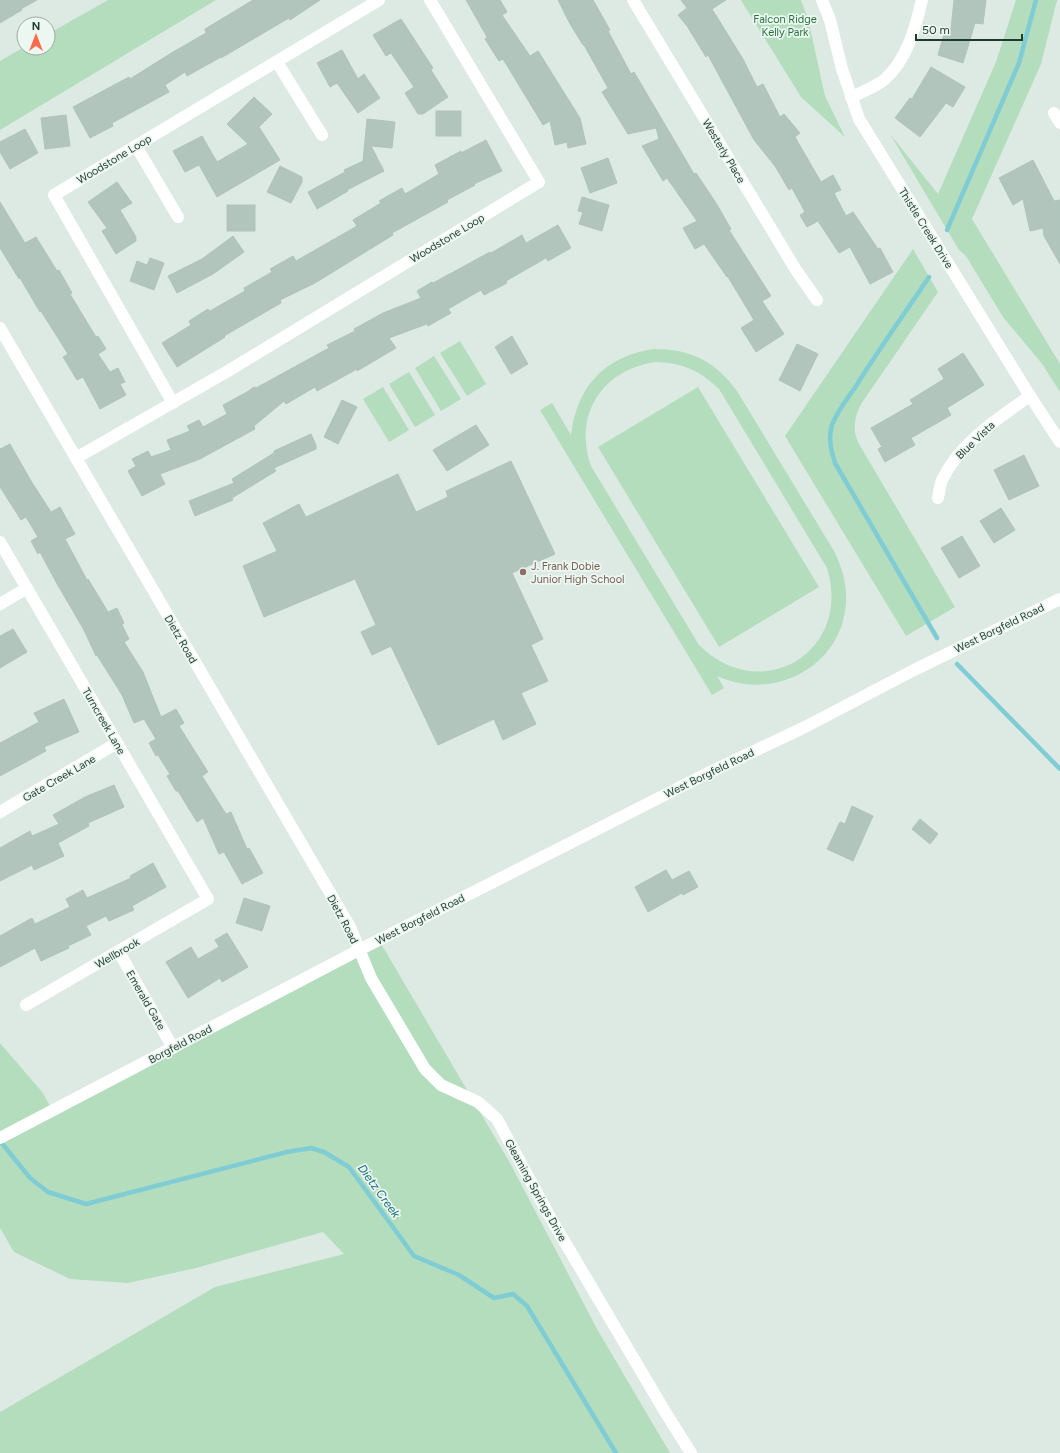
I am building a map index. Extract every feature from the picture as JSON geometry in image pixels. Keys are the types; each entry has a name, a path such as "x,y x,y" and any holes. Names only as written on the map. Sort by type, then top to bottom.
{"street":[{"name":"Woodstone Loop","path":"173,403 54,195 379,0"},
{"name":"Woodstone Loop","path":"76,458 228,371 539,182 430,0"},
{"name":"Westerly Place","path":"633,0 796,270 817,300"},
{"name":"Thistle Creek Drive","path":"822,0 830,20 842,69 859,119 1060,442"},
{"path":"851,98 883,80 898,64 910,43 922,0"},
{"path":"277,62 322,135"},
{"path":"136,146 178,217"},
{"name":"Dietz Road","path":"0,328 350,927 360,950"},
{"name":"Blue Vista","path":"938,498 942,482 954,459 989,425 1030,396"},
{"name":"Turncreek Lane","path":"0,542 208,899"},
{"path":"0,604 27,588"},
{"name":"West Borgfeld Road","path":"360,950 708,773 805,727 914,670 1060,599"},
{"name":"Gate Creek Lane","path":"0,812 117,743"},
{"name":"Wellbrook","path":"26,1005 208,899"},
{"name":"Borgfeld Road","path":"0,1138 360,950"},
{"name":"Gleaming Springs Drive","path":"360,950 371,978 425,1069 441,1085 478,1102 497,1119 550,1217 691,1453"},
{"name":"Emerald Gate","path":"119,952 173,1048"}],"green space":[{"path":"108,0 216,0 0,130 0,61 16,52 16,56 56,56 56,29"},
{"name":"Falcon Ridge Kelly Park","path":"741,0 801,0 808,19 825,96 845,137 801,97"},
{"path":"1016,0 1057,0 1041,64 972,219 1060,364 1060,392 1043,365 1003,317 966,256 959,250 890,134 938,194 996,62"},
{"path":"913,249 938,292 861,404 855,424 855,434 859,444 955,607 906,636 785,436"},
{"path":"460,341 486,384 467,396 440,353"},
{"path":"654,349 679,351 691,354 711,365 729,381 737,391 834,551 842,569 846,589 846,603 842,626 832,645 818,661 801,673 781,681 760,685 738,683 717,676 724,688 712,695 540,410 552,403 571,435 574,418 580,402 587,388 596,376 621,358","holes":["655,362 664,362 690,369 705,377 719,389 827,568 832,598 827,624 814,646 796,661 774,670 749,671 723,663 699,645 591,466 586,447 586,429 589,413 596,398 607,385 620,374 636,367"]},
{"path":"434,356 461,399 441,411 415,368"},
{"path":"409,372 435,415 415,427 389,384"},
{"path":"383,387 409,430 389,442 363,399"},
{"path":"698,387 819,587 719,647 598,447"},
{"path":"380,942 510,1163 597,1329 670,1453 0,1453 0,1412 215,1287 344,1254 323,1232 196,1268 128,1283 70,1279 14,1252 0,1228 0,1043 43,1093 52,1110"}],"building":[{"path":"0,0 37,0 0,23"},
{"path":"253,0 320,0 290,20 289,18 221,58 187,76 185,72 165,85 169,92 112,123 113,126 90,138 73,107 129,77 130,79 206,33 205,29"},
{"path":"466,0 500,0 507,12 502,15 530,56 538,51 580,118 586,144 568,148 567,142 555,145 550,121 543,125 503,59 499,61 485,39 487,37"},
{"path":"558,0 593,0 610,30 608,31 631,74 634,72 694,174 696,173 716,203 731,229 729,230 771,296 762,301 784,334 756,352 741,328 754,320 728,277 704,244 695,249 683,228 697,221 667,178 663,181 642,146 659,139 656,128 628,134 602,92 608,88 584,45 570,24"},
{"path":"681,0 726,0 712,9 743,59 757,87 763,84 780,117 784,114 800,133 795,137 821,182 833,175 841,190 834,193 846,216 853,212 878,249 880,248 893,272 870,284 850,247 839,253 818,221 807,227 800,215 805,212 792,188 789,190 775,166 754,140 708,55 706,57 687,26 678,15 687,8"},
{"path":"954,0 986,0 983,24 975,23 963,63 938,55 946,27 951,29"},
{"path":"401,19 433,68 431,70 448,97 423,114 418,114 405,93 414,87 391,53 386,56 373,35"},
{"path":"342,50 358,79 364,74 380,98 358,113 337,83 330,87 317,63"},
{"path":"931,67 965,87 953,107 946,103 920,137 895,118 910,98 912,99"},
{"path":"254,97 272,114 259,127 280,160 217,197 199,165 185,172 173,151 202,136 217,162 248,144 227,124"},
{"path":"436,111 461,111 461,136 436,136"},
{"path":"66,115 70,146 45,149 41,118"},
{"path":"367,119 395,122 392,148 371,146 384,171 347,190 348,191 317,209 308,192 345,172 344,170 363,161"},
{"path":"25,129 38,153 10,169 0,152 0,142"},
{"path":"486,140 502,171 474,184 475,185 447,200 448,202 392,233 393,235 315,283 280,300 281,303 224,336 225,337 177,367 162,343 191,325 189,321 208,309 210,311 245,291 244,288 272,272 270,269 293,256 296,261 357,226 353,220 381,203 379,201 402,188 405,194 439,174 435,165"},
{"path":"608,158 617,183 590,193 581,168"},
{"path":"1033,160 1054,201 1060,200 1060,264 1044,236 1043,228 1030,231 1023,199 1013,205 999,178"},
{"path":"280,166 302,177 302,182 291,203 267,192"},
{"path":"117,182 132,203 120,210 136,237 136,241 116,254 102,231 107,228 88,202"},
{"path":"582,197 609,205 602,231 579,224 583,212 578,211"},
{"path":"0,202 25,243 36,237 57,271 59,270 72,293 70,294 96,337 98,336 106,349 98,354 110,372 118,368 125,382 120,384 126,395 100,409 83,377 77,380 63,357 68,354 0,248"},
{"path":"227,205 255,205 255,231 227,231"},
{"path":"558,225 571,248 548,261 546,258 506,281 507,283 484,295 481,290 448,309 451,313 428,326 427,324 389,338 396,348 357,371 357,369 317,391 315,387 286,404 284,401 254,426 255,429 200,459 160,474 165,484 142,496 128,471 136,466 132,459 148,451 151,457 171,450 167,440 190,431 187,426 199,420 203,427 227,414 223,405 329,348 327,345 355,331 354,329 383,313 421,298 417,291 432,282 433,283 490,252 491,253 522,235 526,243"},
{"path":"233,236 244,252 213,274 177,293 168,276 202,259"},
{"path":"150,258 164,263 154,290 130,281 137,261 147,265"},
{"path":"512,336 528,364 511,374 495,347"},
{"path":"797,344 818,354 800,391 779,380"},
{"path":"963,353 984,385 947,408 951,415 911,438 915,445 885,462 878,449 882,447 871,428 913,404 910,400 944,379 938,369"},
{"path":"342,400 357,407 338,444 324,437"},
{"path":"476,425 489,445 447,471 433,450"},
{"path":"311,434 316,445 316,449 274,468 276,471 232,498 233,500 195,516 189,501 234,483 232,479 274,453 274,451"},
{"path":"10,444 51,512 60,507 75,534 65,539 87,580 88,579 108,612 117,608 124,623 122,625 129,639 124,642 143,672 161,717 176,709 184,723 179,726 208,772 202,776 226,814 231,812 247,849 249,848 263,873 242,884 224,852 219,854 203,818 197,822 167,776 170,774 158,755 156,756 149,743 156,739 144,719 134,723 122,695 97,655 96,656 84,630 40,552 38,554 31,541 38,537 26,517 21,520 0,487 0,449"},
{"path":"1024,455 1039,486 1009,500 994,470"},
{"path":"511,461 555,554 512,573 543,639 531,645 548,681 521,693 536,724 503,740 494,719 438,745 391,646 372,655 361,632 376,625 355,579 264,617 243,566 277,551 263,523 299,504 306,517 398,474 416,512 448,497 446,491"},
{"path":"1001,508 1015,530 994,543 980,521"},
{"path":"962,536 980,566 959,578 941,548"},
{"path":"13,629 27,652 0,668 0,636"},
{"path":"64,699 79,732 44,747 46,751 0,776 0,743 39,722 34,713"},
{"path":"114,785 124,807 88,823 89,826 58,843 64,856 34,870 32,865 0,881 0,848 30,831 32,836 59,824 53,815 85,797"},
{"path":"852,806 873,816 853,861 827,849 840,822 845,824"},
{"path":"920,819 938,834 930,844 912,829"},
{"path":"153,863 166,887 132,906 134,910 109,921 106,916 86,926 91,935 68,946 69,948 41,961 35,948 0,967 0,936 32,918 35,924 70,907 66,899 83,890 87,898 131,878 130,876"},
{"path":"666,870 672,880 689,871 698,887 683,895 682,893 648,912 635,887"},
{"path":"244,898 270,906 262,931 236,923"},
{"path":"227,933 248,967 222,982 220,978 188,998 166,962 191,947 198,959 219,947 215,940"}],"waterway":[{"path":"947,230 1019,63 1036,0"},
{"path":"929,277 840,410 832,425 830,439 835,463 937,638"},
{"path":"957,664 1060,769"},
{"name":"Dietz Creek","path":"0,1141 30,1178 48,1192 86,1204 287,1152 311,1148 324,1152 349,1167 414,1256 459,1275 494,1298 513,1294 527,1306 616,1453"}],"place":[{"name":"J. Frank Dobie Junior High School","path":"523,572"}]}
